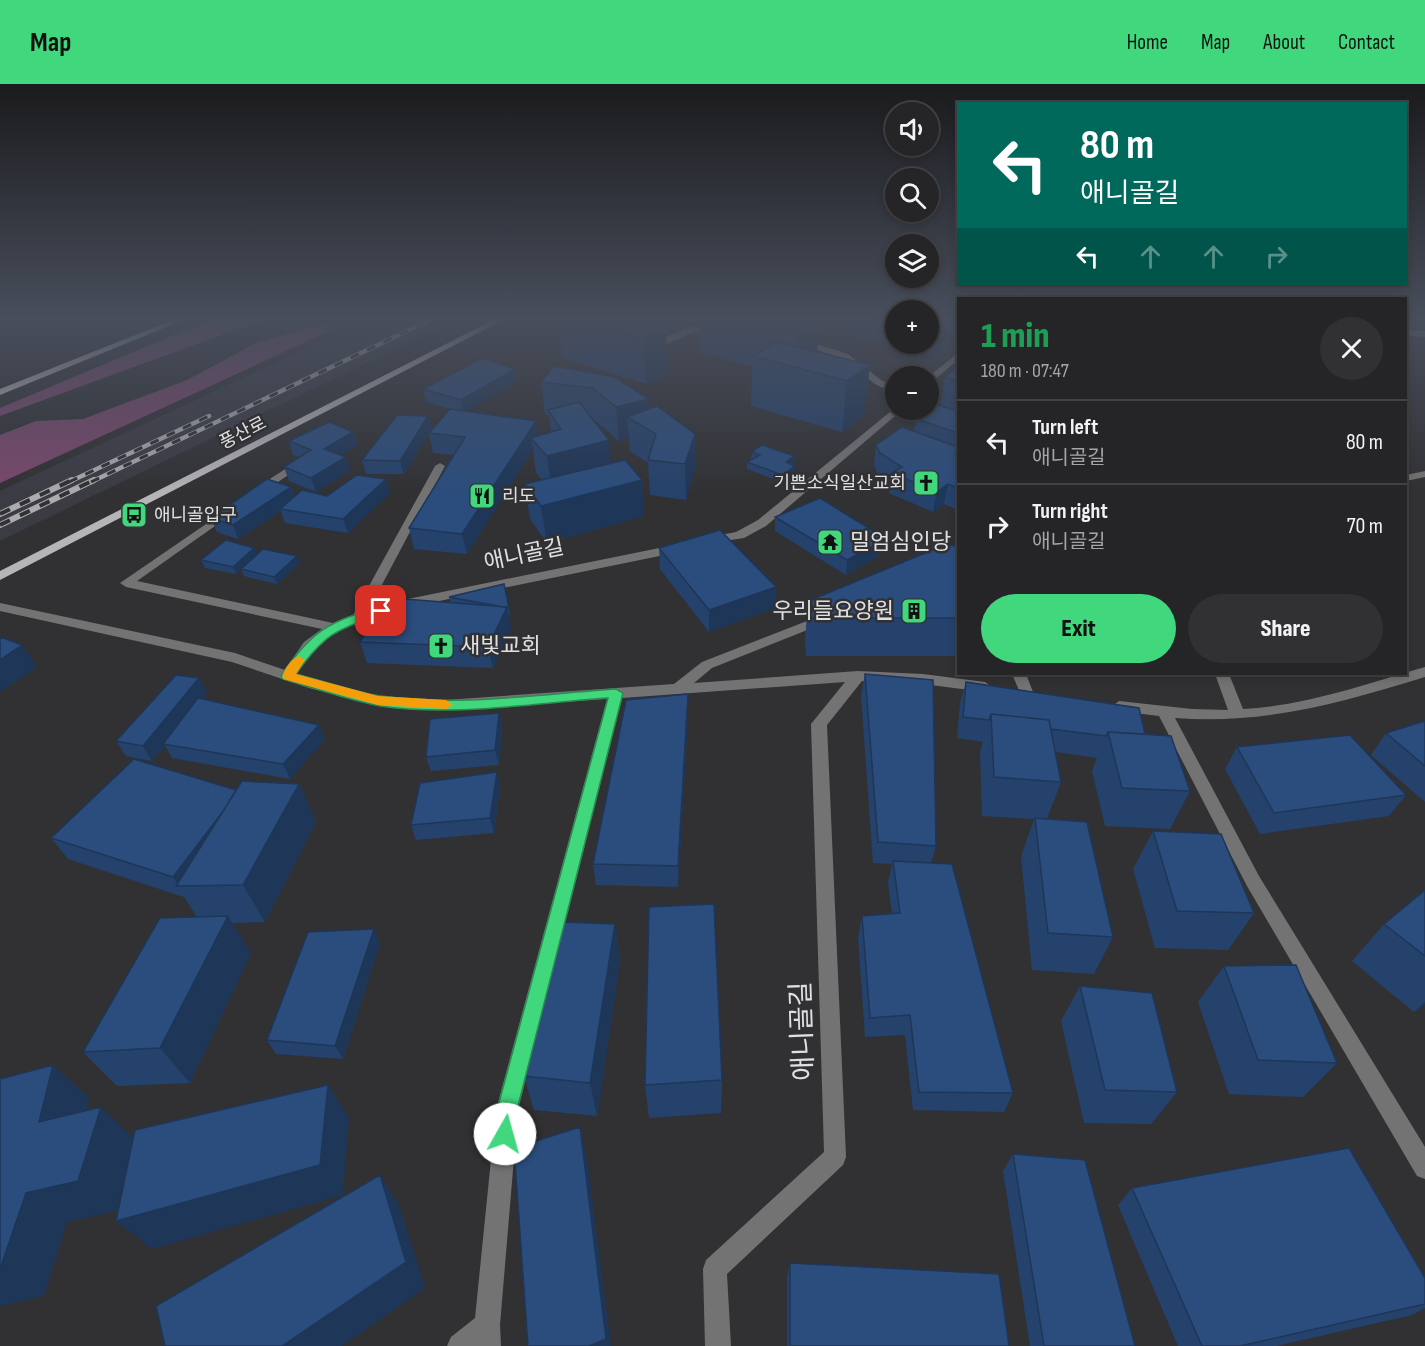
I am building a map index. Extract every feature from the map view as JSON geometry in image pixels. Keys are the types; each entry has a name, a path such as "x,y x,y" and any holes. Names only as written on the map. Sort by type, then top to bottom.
{"main road":[{"path":"0,392 35,378"},
{"name":"풍산로","path":"0,576 386,378"}],"street":[{"name":"애니골길","path":"288,676 311,643 332,627 358,617 403,604 740,535 785,506 885,420"},
{"path":"358,617 440,466"},
{"path":"290,469 126,583 332,627"},
{"path":"1407,478 1425,474"},
{"path":"0,607 235,658 288,676 378,701 424,705 858,676 923,679 1020,692 1019,675"},
{"path":"677,689 707,665 837,613"},
{"path":"1106,704 1164,712 1237,714 1265,712 1358,693 1425,672"},
{"path":"1222,675 1237,714"},
{"name":"애니골길","path":"718,1346 715,1269 835,1157 819,724 858,676"},
{"path":"460,1346 488,1335 507,1110 616,693"},
{"path":"1164,712 1253,881 1425,1168"}],"shaded area":[{"path":"72,378 104,378 0,416 0,408"},
{"path":"191,378 228,378 0,483 0,435 36,421 83,419"},
{"path":"243,378 336,378 0,541 0,491"}],"building":[{"path":"444,378 500,378 461,400 423,389"},
{"path":"544,378 615,378 649,399 616,407 593,388 541,382"},
{"path":"835,378 851,378 847,381"},
{"path":"579,402 609,440 547,456 531,438 561,429 548,410"},
{"path":"939,405 957,411 957,433 919,420 939,420"},
{"path":"657,406 695,434 685,464 648,460 656,434 627,417"},
{"path":"450,409 536,421 462,534 409,528 465,437 429,433"},
{"path":"397,415 428,416 400,461 362,460"},
{"path":"329,422 353,432 324,449 346,457 311,478 284,467 311,450 289,441"},
{"path":"902,427 957,447 955,455 957,456 957,488 948,484 937,492 892,473 902,467 880,453 876,445"},
{"path":"762,445 794,456 786,462 795,466 782,475 747,462 760,455 752,452"},
{"path":"625,460 642,480 541,506 525,484"},
{"path":"357,475 386,479 343,519 280,509 302,490 327,496"},
{"path":"267,479 291,487 233,525 211,518"},
{"path":"820,498 886,539 847,560 775,517"},
{"path":"720,530 776,587 709,610 659,548"},
{"path":"226,540 254,548 233,567 201,560"},
{"path":"945,545 957,546 957,618 810,618 808,601"},
{"path":"263,549 297,556 274,577 241,569"},
{"path":"504,584 509,608 449,597"},
{"path":"391,598 507,607 488,647 360,642"},
{"path":"0,637 22,645 0,660"},
{"path":"865,674 933,680 936,846 878,842"},
{"path":"176,675 199,678 143,746 116,741"},
{"path":"966,682 1139,708 1145,734 1108,732 1106,736 1051,729 1049,720 991,714 989,720 963,717"},
{"path":"688,694 678,866 593,864 626,700"},
{"path":"198,698 319,725 283,764 163,744"},
{"path":"499,713 495,750 426,757 430,719"},
{"path":"991,714 1049,720 1061,782 994,777"},
{"path":"1425,721 1425,766 1386,733"},
{"path":"1108,732 1171,736 1190,791 1122,788"},
{"path":"1350,735 1406,795 1274,813 1237,747"},
{"path":"134,759 236,790 224,810 173,877 51,838"},
{"path":"497,772 490,818 411,825 420,783"},
{"path":"242,781 299,784 243,885 176,886"},
{"path":"1035,818 1087,822 1113,937 1048,933"},
{"path":"1153,831 1221,834 1254,913 1177,911"},
{"path":"893,861 952,864 1013,1093 919,1092 910,1015 870,1018 862,916 900,913"},
{"path":"1425,890 1425,956 1384,924"},
{"path":"714,904 722,1080 645,1085 649,907"},
{"path":"228,916 160,1048 83,1052 160,918"},
{"path":"562,922 615,924 590,1083 524,1076"},
{"path":"374,929 335,1046 267,1040 308,932"},
{"path":"1296,965 1337,1063 1258,1060 1224,966"},
{"path":"1080,986 1152,993 1177,1092 1105,1090"},
{"path":"53,1065 39,1122 101,1107 78,1181 26,1193 0,1269 0,1079"},
{"path":"328,1085 320,1165 116,1221 135,1130"},
{"path":"580,1127 606,1339 589,1346 528,1346 514,1148"},
{"path":"1349,1148 1425,1278 1425,1304 1240,1346 1202,1346 1132,1188"},
{"path":"1013,1154 1085,1160 1135,1346 1044,1346"},
{"path":"380,1175 406,1262 282,1346 165,1346 156,1306"},
{"path":"790,1263 999,1274 1009,1346 790,1346"}],"railway":[{"path":"91,482 309,378"},
{"path":"69,482 209,416"},
{"path":"0,514 72,480"},
{"path":"0,525 94,480"}],"slow traffic":[{"path":"299,660 288,676 314,685 378,701 446,705"}],"place":[{"name":"기쁜소식일산교회","path":"926,483"},
{"name":"리도","path":"482,496"},
{"name":"애니골입구","path":"134,515"},
{"name":"밀엄심인당","path":"830,542"},
{"name":"우리들요양원","path":"914,611"},
{"name":"새빛교회","path":"441,646"}],"route":[{"path":"381,611 332,627 311,643 288,676 378,701 400,704 445,705 616,693 507,1110 505,1134"}]}
